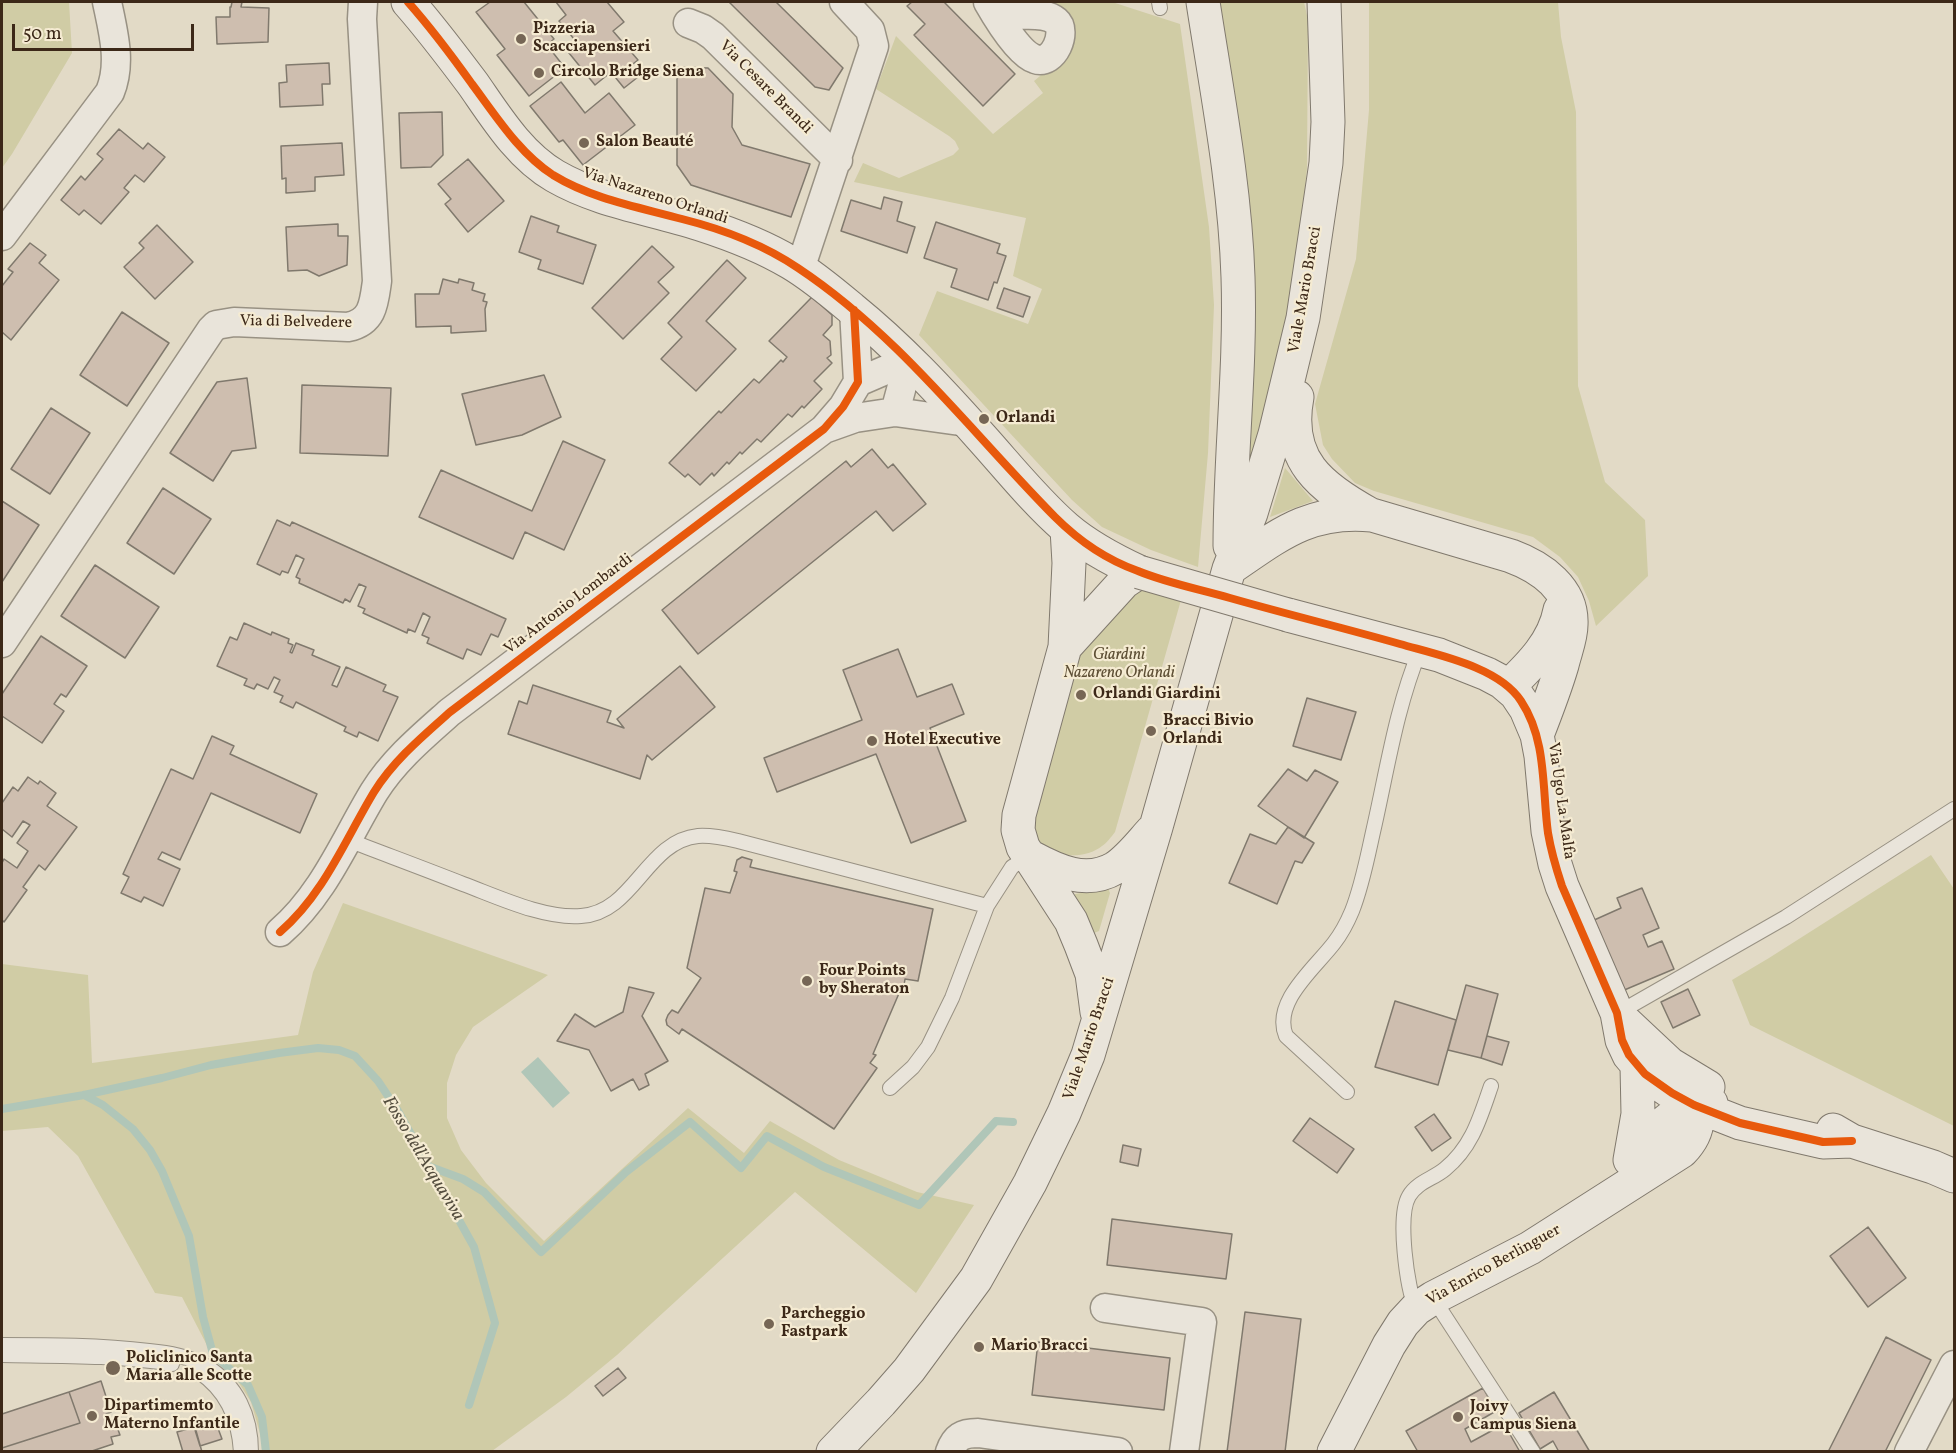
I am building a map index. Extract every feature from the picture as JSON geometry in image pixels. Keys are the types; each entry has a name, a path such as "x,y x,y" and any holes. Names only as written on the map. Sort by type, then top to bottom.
{"street":[{"path":"2,236 110,92 114,81 116,54 107,2"},
{"name":"Via di Belvedere","path":"2,643 216,325 234,322 348,327 356,325 368,316 375,298 377,280 362,19 363,2"},
{"name":"Via Nazareno Orlandi","path":"408,2 450,53 511,136 533,159 554,175 581,189 724,232 767,250 801,269 854,310 909,360 1066,529 1104,555 1139,572"},
{"path":"801,269 874,46 870,30 844,2"},
{"path":"1313,2 1317,16 1328,122"},
{"name":"Viale Mario Bracci","path":"832,1452 909,1370 976,1279 1030,1183 1064,1113 1088,1055 1230,568 1251,513 1275,434 1303,318 1323,191 1328,122 1324,2"},
{"name":"Viale Mario Bracci","path":"1206,8 1230,184 1238,278 1236,406 1230,501 1230,568"},
{"name":"Via Cesare Brandi","path":"688,23 713,36 838,160"},
{"path":"854,310 858,382 909,360"},
{"name":"Via Ugo La Malfa","path":"1303,318 1304,358 1294,421 1297,444 1308,464 1324,485 1346,501 1372,515 1523,561 1548,575 1562,592 1570,613 1570,632 1553,695 1537,735"},
{"path":"895,412 909,360"},
{"name":"Via Antonio Lombardi","path":"280,932 293,921 316,892 388,772 429,731 460,705 824,429 843,407 858,382"},
{"name":"Via Antonio Lombardi","path":"824,429 855,418 895,412 967,422"},
{"name":"Via Ugo La Malfa","path":"1230,568 1278,535 1322,516 1372,515"},
{"path":"1066,529 1069,563 1065,647 1018,822 1020,839 1071,921 1081,945 1092,974 1099,1020"},
{"path":"1065,647 1124,582 1139,572"},
{"name":"Via Ugo La Malfa","path":"1139,572 1448,658 1487,674 1508,687 1521,701 1537,735 1548,831 1555,864 1562,886 1617,1013 1622,1040 1643,1056 1670,1064 1697,1082 1730,1096 1778,1122"},
{"path":"1508,687 1533,662 1552,634 1560,612 1562,592"},
{"path":"1031,857 1069,874 1095,875 1117,867 1156,827"},
{"path":"1619,1190 1632,1154 1643,1056"},
{"name":"Via Ugo La Malfa","path":"1643,1056 1654,1081 1694,1105 1740,1124 1778,1122 1830,1127 1852,1141 1934,1167 1954,1176"},
{"path":"1632,1154 1673,1114 1694,1105"},
{"name":"Via Enrico Berlinguer","path":"1334,1452 1389,1345 1403,1323 1424,1304 1569,1225 1682,1150 1694,1135 1698,1119 1694,1105"},
{"name":"Via Enrico Berlinguer","path":"1682,1150 1746,1135 1778,1122"},
{"path":"1105,1308 1202,1322 1184,1452"},
{"path":"1908,1452 1954,1365"},
{"path":"950,1452 958,1436 978,1433 1118,1452"}],"lane":[{"path":"1347,1092 1286,1036 1283,1028 1284,1011 1293,993 1335,943 1351,913 1364,872 1398,721 1420,650"},
{"path":"1617,1013 1786,917 1954,809"},
{"path":"348,840 511,902 565,915 581,916 605,910 626,892 665,849 675,842 688,838 710,836 987,906"},
{"path":"890,1088 913,1067 928,1047 952,998 987,906 1015,864 1031,857"},
{"path":"1491,1086 1470,1142 1446,1169 1417,1186 1407,1200 1404,1228 1408,1286 1424,1304 1533,1452"},
{"path":"2,1345 101,1346 156,1352 195,1361 214,1372 231,1387 237,1396 247,1416 251,1452"},
{"path":"2,1355 135,1359 174,1364 199,1372 218,1388 230,1407 237,1422 241,1452"}],"green space":[{"path":"2,2 69,2 72,53 2,168"},
{"path":"1014,2 1112,2 1180,24 1209,227 1214,305 1208,453 1198,567 1151,550 1102,527 1072,500 919,335 937,291 1028,324 1042,289 1013,276 1026,218 854,182 863,163 899,178 953,155 959,149 949,136 876,89 896,36 993,134 1043,93 1034,81 1067,51"},
{"path":"1218,2 1304,2 1308,20 1307,168 1293,313 1253,475 1243,472 1254,371 1254,326"},
{"path":"1369,2 1558,2 1561,37 1576,112 1578,386 1605,482 1645,520 1648,576 1596,626 1589,601 1578,577 1560,557 1533,537 1374,491 1355,483 1332,459 1323,445 1315,404 1356,259 1369,110"},
{"path":"1285,468 1313,501 1270,517"},
{"name":"Giardini Nazareno Orlandi","path":"1134,586 1181,600 1115,832 1106,843 1094,851 1084,854 1063,854 1044,846 1038,839 1034,827 1035,815 1082,643"},
{"path":"1931,855 1954,889 1954,1126 1750,1025 1732,980"},
{"path":"1108,888 1110,893 1099,931 1094,933 1075,894"},
{"path":"343,903 548,975 473,1027 456,1055 447,1083 447,1118 461,1150 486,1183 544,1241 688,1108 744,1153 770,1121 839,1160 917,1192 974,1205 916,1293 795,1192 617,1355 566,1397 492,1451 262,1451 261,1437 251,1402 237,1380 212,1355 182,1297 155,1293 78,1156 48,1127 2,1131 2,964 88,975 92,1063 298,1035 313,972"}],"shaded area":[{"path":"538,1057 570,1093 553,1108 521,1072"}],"building":[{"path":"232,2 242,2 241,7 269,8 268,42 217,44 216,17 230,17"},
{"path":"490,2 524,2 554,39 547,45 565,68 529,96 497,55 505,49 476,12"},
{"path":"556,2 607,2 624,22 613,31 638,60 629,67 638,77 624,88 611,72 595,85 569,53 579,45 559,21 566,15"},
{"path":"729,2 776,2 843,68 829,90 815,87"},
{"path":"912,2 944,2 1015,74 983,106 914,35 925,24 907,6"},
{"path":"329,63 330,84 322,84 323,105 280,107 279,83 287,82 286,65"},
{"path":"677,67 708,68 733,94 732,127 742,145 810,164 791,217 691,185 677,165"},
{"path":"561,82 585,113 609,93 635,125 583,165 563,140 559,142 530,106"},
{"path":"442,112 443,155 431,167 401,168 399,113"},
{"path":"119,129 143,149 148,143 165,157 144,182 135,175 124,188 129,192 101,224 84,210 79,215 61,200 81,176 85,180 103,159 97,154"},
{"path":"342,143 344,175 315,177 315,191 286,193 286,178 282,179 281,146"},
{"path":"468,159 504,201 468,232 445,204 451,199 438,184"},
{"path":"884,197 902,202 897,221 915,227 907,253 841,231 851,200 881,209"},
{"path":"531,216 559,226 557,232 596,245 583,284 538,269 541,260 519,252"},
{"path":"936,222 1000,244 997,253 1006,256 997,283 994,282 988,300 951,287 957,269 924,258"},
{"path":"338,224 338,236 348,236 347,265 319,276 307,270 288,271 286,227"},
{"path":"157,225 193,262 155,299 124,267 144,248 139,243"},
{"path":"30,243 46,255 39,263 59,280 11,340 2,332 2,286 13,272 8,269"},
{"path":"652,246 674,267 658,282 669,293 623,339 592,308"},
{"path":"727,260 746,278 706,321 736,349 696,391 661,359 682,337 668,323"},
{"path":"443,279 458,283 459,279 474,283 472,290 485,294 483,301 487,302 486,331 451,333 451,326 416,327 415,294 439,294"},
{"path":"1004,288 1030,297 1023,317 997,308"},
{"path":"812,297 832,315 832,325 823,335 830,341 831,355 827,358 832,363 814,381 822,389 792,417 788,414 761,442 757,439 742,454 740,452 729,464 727,462 714,476 712,473 700,485 688,474 685,477 669,463 719,411 721,413 754,379 759,383 781,360 783,362 787,357 769,341"},
{"path":"122,312 169,343 127,406 80,375"},
{"path":"544,375 561,417 522,435 476,445 462,394"},
{"path":"247,378 256,448 232,451 213,481 170,453 217,382"},
{"path":"302,385 391,388 388,456 300,453"},
{"path":"51,408 90,433 50,494 11,469"},
{"path":"563,441 605,460 564,550 525,532 513,559 419,517 441,470 532,511"},
{"path":"872,449 888,468 893,464 926,504 893,531 876,511 698,654 662,610 846,461 851,467"},
{"path":"163,488 211,519 174,574 127,543"},
{"path":"2,501 39,525 2,582"},
{"path":"277,520 290,526 292,522 506,619 498,637 491,634 481,655 467,649 463,659 427,643 429,638 422,635 430,617 423,613 415,632 408,629 407,633 363,613 365,609 358,606 366,587 359,584 350,602 345,599 343,603 299,583 300,579 296,577 304,559 296,555 288,573 282,571 280,575 257,564"},
{"path":"95,565 159,607 125,658 61,616"},
{"path":"244,623 271,635 272,632 289,639 288,643 293,645 290,652 292,653 296,643 314,650 312,655 340,667 332,685 337,687 346,667 386,685 383,691 398,697 378,741 359,732 357,737 344,731 346,727 296,702 293,708 280,702 283,696 274,692 280,680 274,677 268,689 257,684 254,689 244,685 247,679 217,666 230,637 237,640"},
{"path":"41,636 87,666 66,697 61,694 54,704 64,711 42,743 2,716 2,694"},
{"name":"Hotel Executive","path":"898,649 917,697 952,684 964,714 930,728 966,821 911,843 876,754 777,792 764,758 862,720 843,670"},
{"path":"680,666 715,707 652,760 647,755 640,779 508,734 519,701 527,704 533,685 611,711 607,722 624,728 617,719"},
{"path":"1307,698 1356,712 1341,760 1293,746"},
{"path":"212,736 234,746 230,754 317,794 300,833 211,793 180,860 162,852 158,859 180,869 163,906 144,897 141,902 121,893 129,877 123,874 171,769 193,779"},
{"path":"1288,769 1307,781 1315,770 1338,782 1304,838 1258,806"},
{"path":"28,777 38,784 40,781 56,793 47,806 77,827 45,870 39,865 23,887 27,890 4,922 2,920 2,863 4,859 17,868 28,851 17,843 30,825 23,821 12,837 2,829 2,803 13,787 18,791"},
{"path":"1288,827 1314,843 1302,863 1295,861 1277,904 1229,883 1250,834 1276,844"},
{"path":"742,857 752,860 750,867 933,909 918,981 905,979 903,992 900,991 873,1054 876,1055 870,1063 877,1068 834,1129 682,1029 679,1034 667,1025 668,1015 672,1010 678,1013 701,978 687,968 705,888 730,893 737,872 734,871 737,860"},
{"path":"1642,888 1659,928 1643,935 1648,947 1662,941 1674,969 1622,991 1592,921 1621,908 1617,898"},
{"path":"1466,985 1498,994 1481,1058 1448,1050"},
{"path":"629,987 654,993 642,1016 668,1061 645,1074 649,1085 639,1090 633,1079 611,1091 589,1050 557,1041 575,1014 595,1027 623,1012"},
{"path":"1688,989 1700,1015 1673,1028 1661,1002"},
{"path":"1395,1001 1456,1020 1438,1085 1375,1067"},
{"path":"1487,1036 1509,1042 1502,1065 1481,1058"},
{"path":"1434,1114 1451,1138 1432,1151 1415,1127"},
{"path":"1310,1118 1354,1149 1337,1173 1293,1141"},
{"path":"1123,1145 1141,1149 1138,1166 1120,1162"},
{"path":"1112,1219 1232,1234 1226,1279 1107,1265"},
{"path":"1868,1227 1906,1278 1868,1307 1830,1256"},
{"path":"1245,1312 1301,1319 1285,1452 1227,1452"},
{"path":"1886,1337 1931,1360 1885,1452 1828,1452"},
{"path":"1038,1342 1170,1358 1164,1410 1032,1395"},
{"path":"618,1368 626,1378 603,1396 595,1386"},
{"name":"Dipartimemto Materno Infantile","path":"101,1381 111,1412 106,1414 108,1421 114,1419 120,1435 111,1437 113,1444 89,1452 2,1452 2,1448 80,1423 69,1392"},
{"name":"Joivy Campus Siena","path":"1483,1388 1496,1411 1465,1429 1471,1442 1504,1424 1520,1452 1418,1452 1406,1431"},
{"path":"69,1392 80,1423 2,1448 2,1414"},
{"path":"1554,1392 1590,1452 1559,1452 1553,1441 1540,1449 1519,1413"},
{"path":"216,1423 222,1439 200,1446 195,1430"},
{"path":"195,1427 202,1452 183,1452 177,1432"}],"waterway":[{"name":"Fosso dell'Acquaviva","path":"2,1109 84,1095 211,1065 279,1053 318,1048 339,1050 355,1056 378,1081 398,1111 474,1247 495,1323 469,1405"},
{"path":"84,1095 103,1105 133,1129 150,1150 162,1171 189,1236 203,1317 213,1354 248,1385 262,1417 266,1452"},
{"path":"428,1166 463,1179 484,1192 541,1252 626,1172 690,1122 741,1168 767,1136 824,1167 919,1205 996,1121 1013,1122"}],"cycle path":[{"path":"408,2 509,133 541,166 553,175 583,190 727,233 757,245 798,268 835,294 902,354 1055,517 1073,534 1094,548 1115,561 1160,579 1449,658 1483,671 1511,689 1521,701 1535,732 1542,765 1548,833 1562,886 1617,1013 1622,1040 1629,1055 1645,1074 1672,1093 1694,1105 1740,1123 1823,1142 1852,1141"},
{"path":"280,932 309,901 321,884 382,780 419,739 450,712 824,429 843,407 858,382 854,310"}],"place":[{"name":"Pizzeria Scacciapensieri","path":"521,39"},
{"name":"Circolo Bridge Siena","path":"539,73"},
{"name":"Salon Beauté","path":"584,143"},
{"name":"Orlandi","path":"984,419"},
{"name":"Orlandi Giardini","path":"1081,695"},
{"name":"Bracci Bivio Orlandi","path":"1151,731"},
{"name":"Hotel Executive","path":"872,741"},
{"name":"Four Points by Sheraton","path":"807,981"},
{"name":"Parcheggio Fastpark","path":"769,1324"},
{"name":"Mario Bracci","path":"979,1347"},
{"name":"Policlinico Santa Maria alle Scotte","path":"113,1368"},
{"name":"Dipartimemto Materno Infantile","path":"92,1416"},
{"name":"Joivy Campus Siena","path":"1458,1417"}]}
